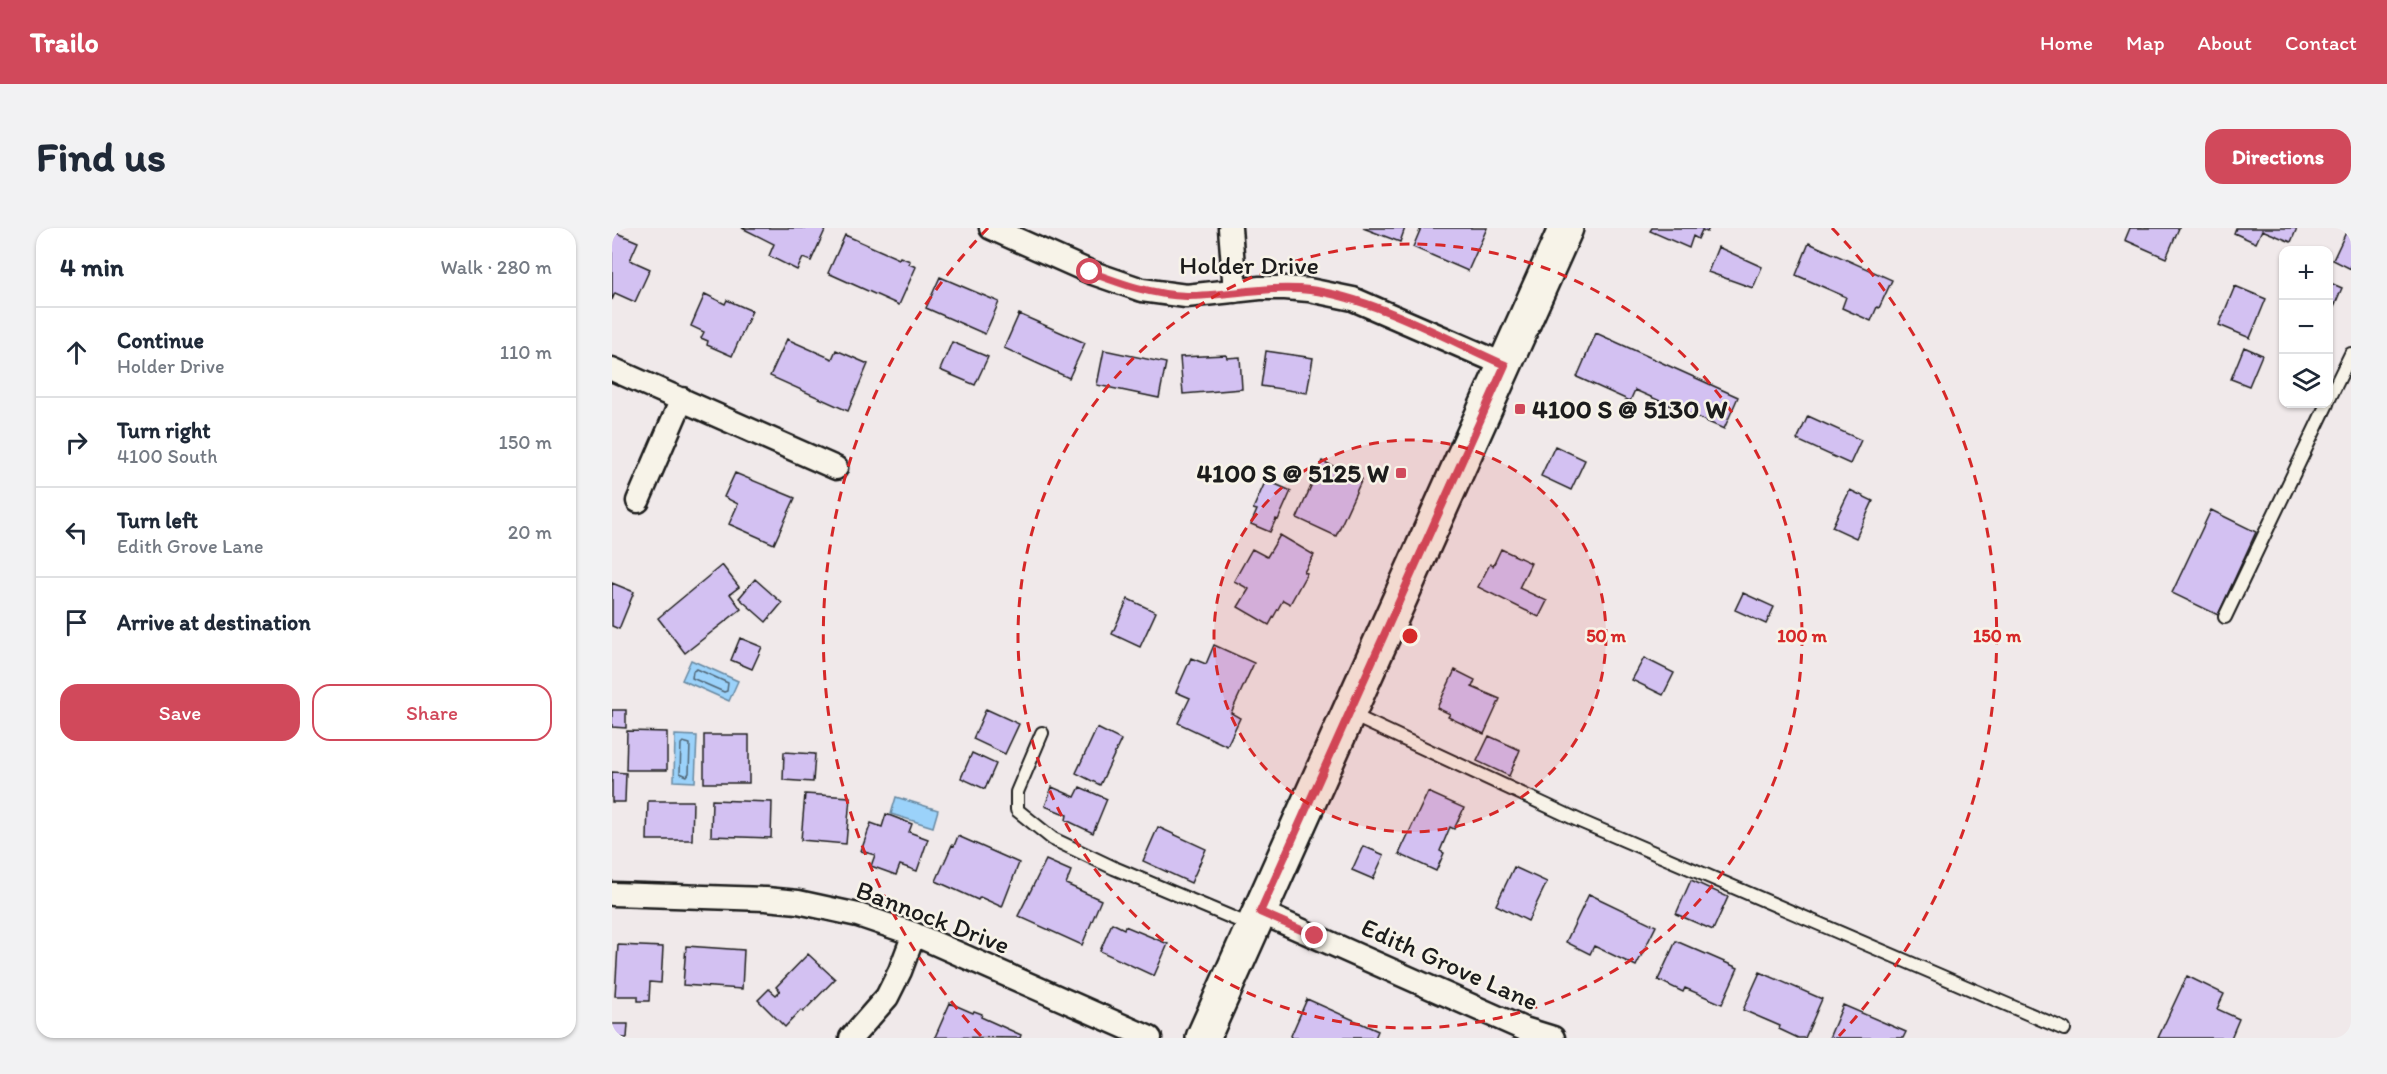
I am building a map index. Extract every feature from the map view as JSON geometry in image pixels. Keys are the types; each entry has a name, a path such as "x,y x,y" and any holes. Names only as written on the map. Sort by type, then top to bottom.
{"main road":[{"path":"1203,1038 1566,228"}],"street":[{"name":"Holder Drive","path":"991,228 1090,272 1142,290 1186,296 1260,288 1301,289 1353,299 1505,365"},
{"path":"1230,228 1235,291"},
{"path":"612,369 836,468"},
{"path":"638,501 682,399"},
{"name":"Bannock Drive","path":"612,894 766,899 798,902 858,915 914,934 1150,1038"},
{"name":"Edith Grove Lane","path":"1256,919 1524,1029 1553,1038"},
{"path":"851,1038 878,1010 887,997 914,934"}],"lane":[{"path":"2333,392 2351,354"},
{"path":"2225,617 2325,408"},
{"path":"1349,713 1582,822 2064,1029"},
{"path":"1042,733 1017,792 1017,810 1053,839 1114,868 1256,919"}],"water":[{"path":"691,660 738,681 729,701 682,680"},
{"path":"675,735 697,736 695,782 674,781"},
{"path":"896,797 938,810 933,827 891,814"}],"building":[{"path":"742,228 826,228 811,261 803,258 797,270 769,256 774,244"},
{"path":"1363,228 1405,228 1400,242"},
{"path":"1421,228 1487,228 1468,271 1413,247"},
{"path":"1652,228 1709,228 1707,232 1702,230 1698,239 1693,236 1689,248 1650,231"},
{"path":"2130,228 2179,228 2166,258 2125,240"},
{"path":"2236,228 2297,228 2291,242 2262,230 2256,243 2234,233"},
{"path":"2348,228 2351,230 2351,269 2333,260"},
{"path":"612,231 638,242 630,260 650,269 635,302 615,293 612,300"},
{"path":"845,235 899,259 900,257 910,261 909,264 916,267 899,305 828,273"},
{"path":"1809,243 1892,280 1871,321 1842,308 1846,297 1796,275"},
{"path":"1718,247 1762,267 1753,288 1708,272"},
{"path":"940,277 999,302 985,334 926,308"},
{"path":"2333,284 2342,288 2333,309"},
{"path":"2235,286 2266,299 2250,338 2219,325"},
{"path":"705,294 725,304 727,300 752,311 732,356 707,345 708,341 701,338 704,332 691,326"},
{"path":"1019,314 1085,343 1069,378 1004,348"},
{"path":"1596,333 1738,397 1724,429 1635,390 1630,401 1577,377"},
{"path":"787,339 832,359 836,350 868,364 848,411 770,376"},
{"path":"952,342 988,357 975,385 940,370"},
{"path":"2244,347 2262,355 2249,386 2231,379"},
{"path":"1104,350 1166,363 1159,398 1097,385"},
{"path":"1266,351 1313,358 1307,393 1261,386"},
{"path":"1226,355 1227,358 1240,357 1242,389 1183,394 1180,357"},
{"path":"1808,416 1861,440 1850,464 1797,440"},
{"path":"1555,446 1585,460 1571,490 1541,476"},
{"path":"1322,461 1362,479 1336,536 1297,518"},
{"path":"735,473 795,498 774,544 729,524 738,504 724,497"},
{"path":"1266,480 1291,491 1270,532 1251,524 1257,510 1253,509"},
{"path":"1850,490 1873,501 1856,538 1832,527"},
{"path":"2211,510 2256,532 2218,615 2172,593"},
{"path":"1280,535 1314,555 1290,604 1283,600 1269,625 1238,607 1249,589 1234,581 1252,549 1267,557"},
{"path":"1501,549 1531,563 1519,588 1547,601 1539,617 1478,587 1490,564 1493,566"},
{"path":"722,565 739,587 730,594 741,609 685,653 658,618"},
{"path":"755,579 782,603 766,622 739,598"},
{"path":"612,583 634,592 619,629 612,626"},
{"path":"1743,593 1774,607 1766,624 1735,610"},
{"path":"1128,599 1156,612 1140,647 1112,634"},
{"path":"740,638 762,647 752,669 731,660"},
{"path":"1214,645 1254,663 1231,713 1240,718 1227,746 1178,723 1190,698 1176,692 1191,658 1206,664"},
{"path":"1644,658 1674,673 1663,695 1632,680"},
{"path":"1455,670 1475,680 1472,687 1500,699 1484,734 1448,717 1450,714 1437,708"},
{"path":"986,709 1019,724 1005,754 973,739"},
{"path":"612,710 626,710 626,728 612,727"},
{"path":"1097,728 1121,740 1100,785 1076,773"},
{"path":"627,731 667,732 667,770 626,770"},
{"path":"704,735 749,735 749,783 704,783"},
{"path":"1489,736 1520,750 1509,776 1477,761"},
{"path":"784,752 815,754 813,782 783,780"},
{"path":"972,753 996,764 985,789 961,778"},
{"path":"612,772 626,773 625,802 612,802"},
{"path":"1052,787 1075,797 1080,787 1107,799 1093,833 1066,820 1067,815 1045,806"},
{"path":"1428,792 1464,808 1454,829 1450,827 1440,851 1444,853 1436,871 1399,854"},
{"path":"805,794 850,797 846,844 801,840"},
{"path":"712,800 772,802 771,838 711,836"},
{"path":"648,801 693,801 692,840 647,840"},
{"path":"886,814 912,824 909,832 928,839 917,871 900,865 896,875 871,866 875,855 861,851 871,823 882,827"},
{"path":"1158,827 1206,849 1191,883 1143,861"},
{"path":"958,836 1019,863 1002,907 980,897 978,900 936,881"},
{"path":"1363,846 1384,855 1373,879 1352,870"},
{"path":"1046,860 1071,871 1066,884 1101,900 1082,945 1018,916"},
{"path":"1514,867 1547,882 1528,921 1496,905"},
{"path":"1691,880 1728,897 1713,930 1676,914"},
{"path":"1589,894 1656,926 1636,966 1594,946 1590,954 1566,942"},
{"path":"1112,923 1168,944 1154,976 1100,951"},
{"path":"1676,941 1738,968 1722,1004 1685,988 1683,992 1658,980"},
{"path":"618,945 663,947 661,983 650,982 649,1001 638,1001 638,996 615,996"},
{"path":"686,946 744,950 742,989 683,985"},
{"path":"808,954 835,979 785,1027 758,1000 769,989 776,995 780,991 776,987"},
{"path":"1760,972 1822,999 1805,1038 1798,1038 1779,1029 1780,1026 1743,1010"},
{"path":"2187,976 2224,994 2217,1009 2239,1019 2231,1038 2158,1038"},
{"path":"1307,999 1378,1031 1375,1038 1290,1038"},
{"path":"950,1003 973,1013 974,1011 982,1014 981,1017 1021,1035 1020,1038 935,1037"},
{"path":"1843,1005 1906,1032 1903,1038 1829,1038"},
{"path":"612,1024 628,1024 627,1038 612,1038"}],"place":[{"name":"4100 S @ 5130 W","path":"1520,409"},
{"name":"4100 S @ 5125 W","path":"1401,473"}],"route":[{"path":"1090,272 1124,285 1171,295 1201,296 1260,288 1285,288 1332,294 1373,306 1505,365 1260,912 1315,936"}]}
